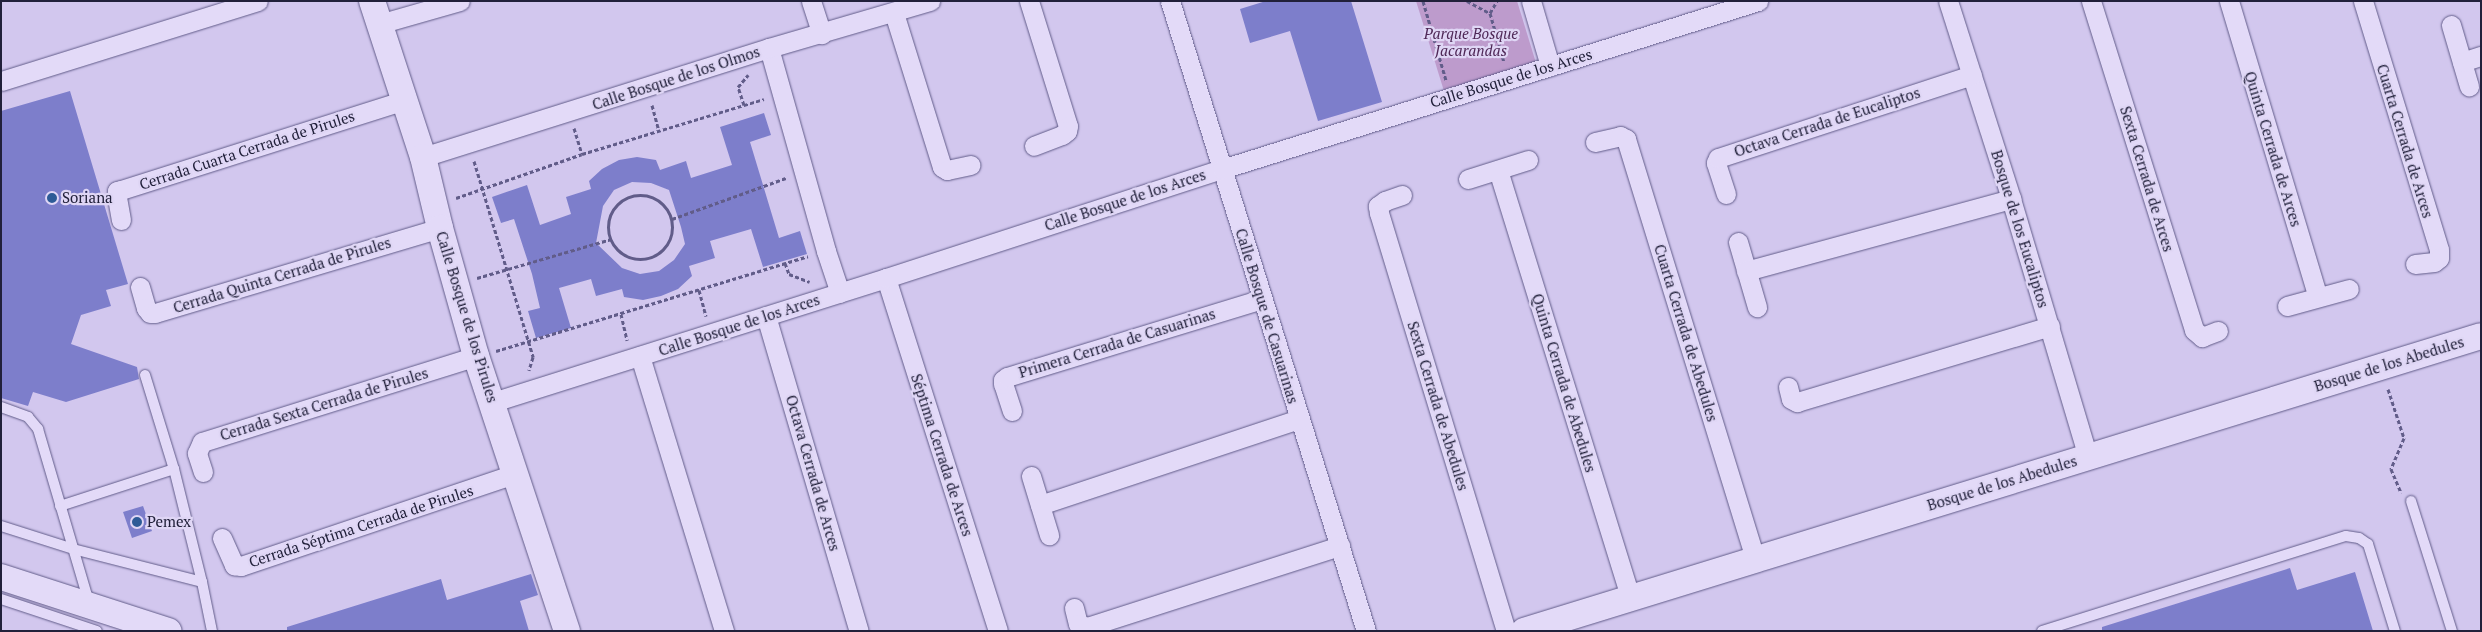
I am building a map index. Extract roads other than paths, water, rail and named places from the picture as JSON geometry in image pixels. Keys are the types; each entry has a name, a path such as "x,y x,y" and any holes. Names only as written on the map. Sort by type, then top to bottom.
{"street":[{"path":"1,81 258,1"},
{"path":"376,13 460,1"},
{"path":"811,1 822,34"},
{"name":"Calle Bosque de los Olmos","path":"423,157 569,113 769,48 930,1"},
{"path":"1029,1 1068,126 1067,131 1062,134 1034,146"},
{"name":"Calle Bosque de Casuarinas","path":"1170,1 1298,419 1366,631"},
{"path":"1530,1 1550,66"},
{"name":"Calle Bosque de los Arces","path":"493,402 840,293 1451,96 1758,1"},
{"name":"Bosque de los Eucaliptos","path":"1948,1 2050,326 2088,457"},
{"name":"Sexta Cerrada de Arces","path":"2091,1 2194,330 2202,337 2218,331"},
{"name":"Quinta Cerrada de Arces","path":"2229,1 2318,297"},
{"name":"Cuarta Cerrada de Arces","path":"2363,1 2438,250 2439,258 2434,262 2415,264"},
{"name":"Calle Bosque de los Pirules","path":"376,13 423,157 437,216 458,284 476,356 493,402 567,631"},
{"path":"894,13 942,167 948,170 970,165"},
{"path":"2450,25 2470,86"},
{"path":"769,48 826,251 840,293"},
{"path":"2462,62 2481,56"},
{"name":"Octava Cerrada de Eucaliptos","path":"1726,194 1716,163 1718,158 1972,75"},
{"name":"Cerrada Cuarta Cerrada de Pirules","path":"121,220 116,197 117,191 404,100"},
{"name":"Cuarta Cerrada de Abedules","path":"1595,142 1620,136 1626,139 1755,559"},
{"path":"1468,179 1528,160"},
{"name":"Quinta Cerrada de Abedules","path":"1498,170 1630,596"},
{"name":"Sexta Cerrada de Abedules","path":"1402,195 1385,201 1378,206 1379,214 1506,631"},
{"path":"1746,271 2011,199"},
{"name":"Cerrada Quinta Cerrada de Pirules","path":"140,288 146,308 150,313 155,313 437,216"},
{"path":"1738,242 1757,306"},
{"name":"Séptima Cerrada de Arces","path":"886,278 998,631"},
{"path":"2287,306 2348,289"},
{"name":"Primera Cerrada de Casuarinas","path":"1012,411 1003,384 1003,380 1006,377 1262,299"},
{"name":"Octava Cerrada de Arces","path":"766,316 859,631"},
{"path":"1788,387 1791,399 1797,402 2050,326"},
{"name":"Bosque de los Abedules","path":"1524,631 1630,596 2481,336"},
{"name":"Cerrada Sexta Cerrada de Pirules","path":"203,472 198,453 202,442 476,356"},
{"path":"636,358 724,631"},
{"path":"1040,505 1298,419"},
{"name":"Cerrada Séptima Cerrada de Pirules","path":"222,538 234,565 241,566 515,474"},
{"path":"1031,476 1049,535"},
{"path":"1074,608 1078,624 1087,626 1340,546"},
{"path":"1,577 168,631"}],"lane":[{"path":"145,374 174,469 212,631"},
{"path":"1,407 28,417 38,429 90,605"},
{"path":"60,506 174,469"},
{"path":"2411,501 2452,631"},
{"path":"1,526 73,549 202,582"},
{"path":"2042,631 2346,536 2358,538 2368,544 2395,631"},
{"path":"1,599 97,631"}],"place":[{"name":"Soriana","path":"52,198"},
{"name":"Pemex","path":"137,522"}],"park label":[{"name":"Parque Bosque Jacarandas","path":"1471,42"}]}
